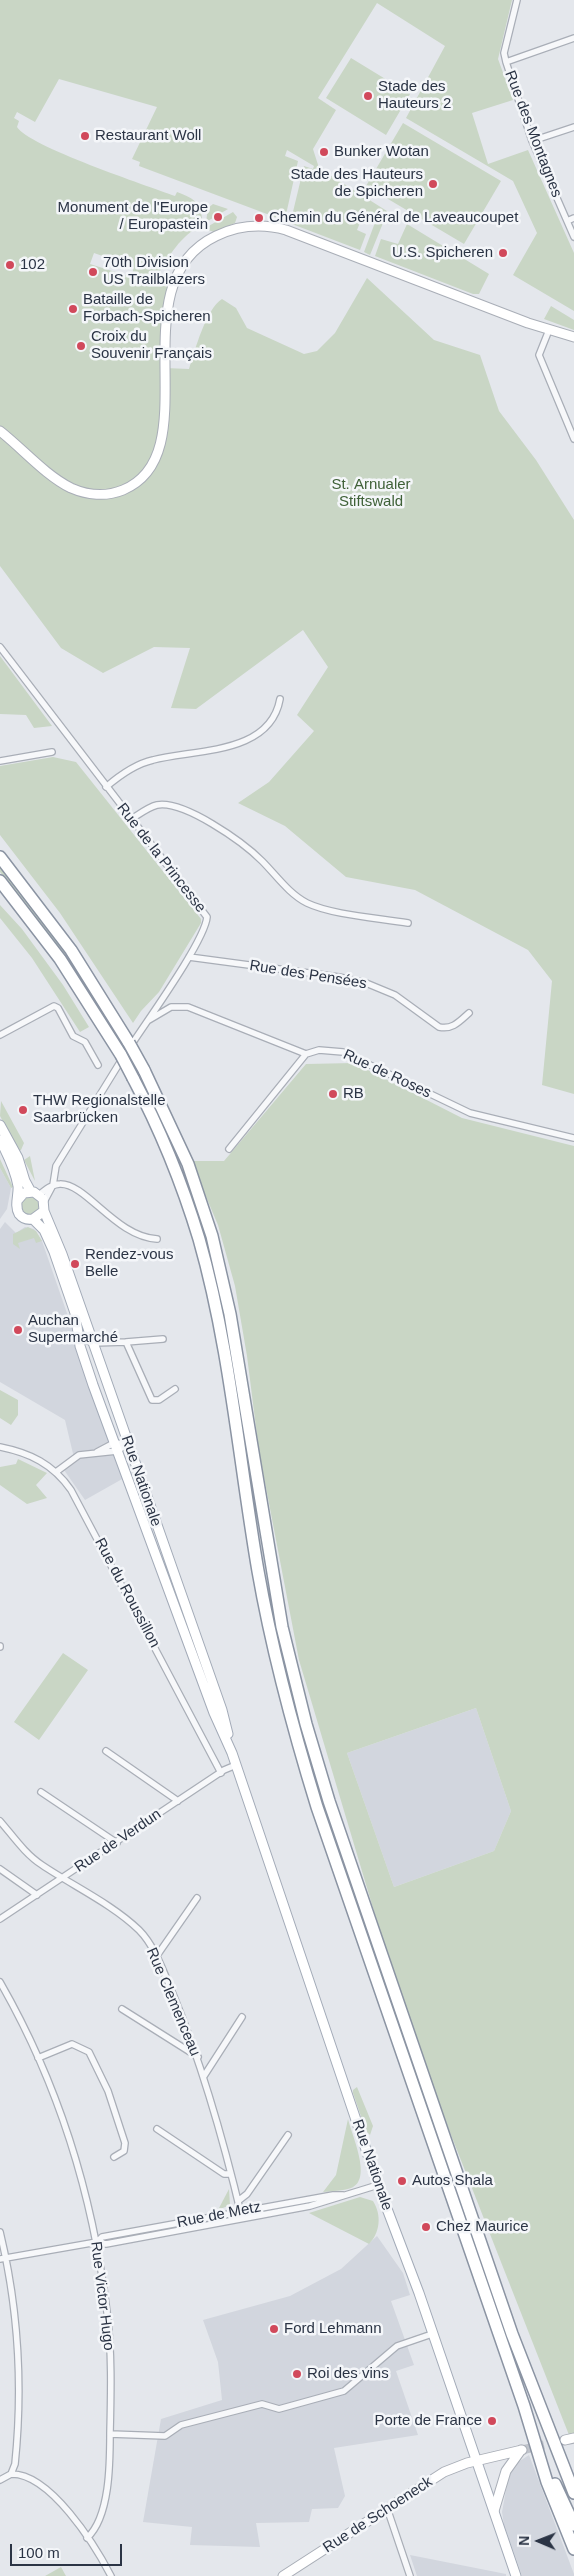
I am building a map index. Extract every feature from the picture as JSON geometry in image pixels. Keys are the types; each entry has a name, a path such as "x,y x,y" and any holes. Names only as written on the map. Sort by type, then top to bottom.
{"highway":[{"path":"0,857 54,926 118,1023 144,1070 188,1164 212,1236 222,1274 282,1627 306,1724 329,1801 505,2316 560,2462 574,2492"},
{"path":"0,881 60,959 110,1035 133,1078 178,1177 209,1278 228,1376 267,1619 299,1749 320,1816 524,2406 547,2482 574,2549"},
{"path":"524,2406 574,2525"},
{"path":"560,2462 574,2484"}],"main road":[{"path":"0,431 46,470 79,491 90,494 116,493 141,480 150,469 161,445 168,308 176,279 188,258 208,240 226,232 249,226 286,230 559,334 574,337"},
{"name":"Rue Nationale","path":"0,1125 18,1158 25,1181 40,1200 62,1254 222,1710 232,1753 378,2185 516,2576"},
{"path":"0,1140 16,1176 17,1202"},
{"path":"17,1202 24,1193 40,1200 33,1219"},
{"name":"Rue Nationale","path":"17,1202 17,1208 21,1216 33,1219 44,1230 54,1252 75,1314 79,1337 115,1447 183,1625 214,1713 232,1753"},
{"name":"Rue de Schoeneck","path":"283,2576 444,2472 476,2460 522,2450 506,2471 494,2511"}],"street":[{"name":"Rue des Montagnes","path":"517,0 504,53 506,62 532,141 574,237"},
{"path":"506,62 574,38"},
{"path":"532,141 574,127"},
{"path":"567,221 574,218"},
{"path":"549,330 539,356 574,439"},
{"name":"Rue de la Princesse","path":"0,647 130,820 207,917 207,924 189,956 56,1166 53,1185 40,1200"},
{"path":"106,787 125,772 152,760 220,749 251,737 273,718 280,699"},
{"path":"0,761 52,752"},
{"path":"130,820 155,805 168,804 188,809 254,853 291,892 308,903 330,910 408,923"},
{"name":"Rue des Pensées","path":"189,956 339,977 366,983 387,990 446,1029 454,1026 469,1013"},
{"path":"0,1035 54,1006 58,1008 73,1036 87,1045 98,1065"},
{"name":"Rue de Roses","path":"147,1021 171,1007 188,1007 306,1054 318,1050 343,1052 470,1113 574,1138"},
{"path":"229,1149 306,1054"},
{"path":"53,1185 63,1184 72,1187 126,1229 142,1237 157,1239"},
{"path":"79,1337 93,1343 163,1339"},
{"path":"126,1342 152,1400 159,1400 175,1389"},
{"path":"56,1472 79,1456 128,1444"},
{"name":"Rue du Roussillon","path":"0,1447 32,1455 56,1472 71,1490 221,1773"},
{"path":"106,1751 178,1801"},
{"name":"Rue de Verdun","path":"0,1919 178,1801 236,1765"},
{"path":"40,1792 117,1843"},
{"name":"Rue Clemenceau","path":"0,1821 22,1847 40,1864 131,1923 144,1936 156,1957 198,2057 232,2174 242,2218"},
{"path":"0,1869 37,1894"},
{"path":"156,1957 197,1898"},
{"name":"Rue Victor Hugo","path":"0,1982 38,2058 68,2136 96,2242 110,2350 109,2470 100,2520 87,2538"},
{"path":"122,2009 198,2057"},
{"path":"204,2076 242,2016"},
{"path":"38,2058 72,2044 89,2052 108,2091 125,2143 124,2151 114,2157"},
{"path":"157,2129 224,2174 232,2174"},
{"path":"238,2201 247,2194 288,2136"},
{"name":"Rue de Metz","path":"3,2258 96,2242 106,2244 260,2215 326,2202 378,2185"},
{"name":"Rue de Metz","path":"96,2242 102,2237 240,2210 343,2195"},
{"path":"259,2207 260,2215"},
{"path":"204,2217 206,2225"},
{"path":"149,2228 151,2236"},
{"path":"0,2232 19,2365 18,2442 15,2464 11,2474"},
{"path":"110,2434 165,2436 181,2425 262,2404 278,2409 344,2391 397,2346 432,2334"},
{"path":"2,2478 20,2473 49,2491 67,2510 110,2576"},
{"path":"387,2508 410,2576"}],"shaded area":[{"path":"0,1168 11,1188 7,1209 0,1219"},
{"path":"5,1222 16,1233 25,1227 34,1229 42,1241 124,1478 85,1500 64,1470 75,1462 65,1420 0,1382 0,1229"},
{"path":"476,1708 511,1811 494,1851 394,1887 347,1753"},
{"path":"377,2236 403,2273 410,2295 391,2301 414,2365 396,2371 418,2435 334,2448 345,2496 338,2508 312,2509 309,2522 256,2523 260,2547 190,2545 192,2527 143,2522 161,2419 222,2400 218,2362 203,2320 290,2296 341,2269"},
{"path":"529,2455 574,2576 522,2576 504,2525 502,2512 508,2479 515,2464"},
{"path":"410,2555 506,2574 506,2576 417,2576"}],"green space":[{"name":"St. Arnualer Stiftswald","path":"0,0 512,0 498,59 513,100 472,113 488,164 528,150 574,253 574,311 513,275 537,233 513,181 406,118 445,46 377,3 318,98 336,110 313,149 319,168 390,213 386,223 383,223 370,255 364,252 376,220 363,215 357,230 366,234 360,250 292,224 291,220 304,166 313,169 314,166 287,150 285,156 298,161 285,219 283,220 139,166 140,162 132,159 157,107 59,79 35,122 17,112 14,118 19,121 17,127 26,135 65,155 175,196 177,192 197,203 201,212 202,225 181,241 157,276 176,279 165,368 189,369 206,321 216,304 222,299 236,308 247,328 304,354 317,351 335,333 367,278 434,340 480,355 499,411 536,460 574,520 574,1094 542,1085 552,981 528,950 415,890 346,877 285,826 238,803 269,782 314,731 297,715 328,667 303,630 196,709 171,708 190,648 154,647 103,673 61,648 0,566","holes":["94,253 134,267 131,277 90,264"]},
{"name":"Stade des Hauteurs 2","path":"351,58 410,94 386,135 326,98"},
{"name":"Stade des Hauteurs de Spicheren","path":"403,123 501,181 464,244 366,186"},
{"path":"213,204 228,209 206,222 208,208"},
{"path":"233,212 237,217 235,223 214,232 208,230 207,227"},
{"path":"407,224 489,274 479,294 473,294 375,256 381,239 398,244"},
{"path":"551,306 574,320 574,330 544,319"},
{"path":"0,656 52,726 34,728 26,715 0,714"},
{"path":"53,757 76,762 201,919 201,923 159,992 141,1011 133,1023 60,913 0,835 0,766"},
{"path":"0,865 68,953 99,999 95,999 65,955 0,872"},
{"path":"0,905 22,929 63,985 89,1027 80,1032 32,958 0,918"},
{"path":"354,1063 462,1118 574,1146 574,2434 569,2435 420,2056 376,1918 299,1660 259,1451 247,1356 235,1286 218,1225 191,1161 224,1161 306,1064","holes":["476,1708 511,1811 494,1851 394,1887 347,1753"]},
{"path":"1,1101 24,1143 19,1151 0,1116"},
{"path":"30,1156 35,1181 24,1160"},
{"path":"0,1159 13,1187 11,1188 0,1168"},
{"path":"26,1197 34,1197 39,1202 37,1213 26,1215 21,1210 21,1202"},
{"path":"28,1227 36,1231 42,1241 36,1243 34,1238 18,1243 20,1249 13,1244 13,1234"},
{"path":"0,1390 18,1400 18,1415 11,1425 0,1418"},
{"path":"18,1459 47,1473 36,1485 47,1498 27,1504 0,1485 0,1467 16,1464"},
{"path":"63,1653 88,1670 39,1740 14,1722"},
{"path":"357,2087 373,2126 370,2135 366,2131 353,2093 353,2090"},
{"path":"348,2119 357,2146 361,2167 360,2176 357,2183 351,2188 323,2192 336,2175"},
{"path":"229,2189 230,2205 218,2210"},
{"path":"360,2197 373,2201 378,2212 379,2218 376,2235 369,2244 309,2213"},
{"path":"61,2567 66,2576 45,2576"}],"tunnel":[{"path":"522,2450 565,2440"}],"place":[{"name":"Stade des Hauteurs 2","path":"368,96"},
{"name":"Restaurant Woll","path":"85,136"},
{"name":"Bunker Wotan","path":"324,152"},
{"name":"Stade des Hauteurs de Spicheren","path":"433,184"},
{"name":"Monument de l'Europe / Europastein","path":"218,217"},
{"name":"Chemin du Général de Laveaucoupet","path":"259,218"},
{"name":"U.S. Spicheren","path":"503,253"},
{"name":"102","path":"10,265"},
{"name":"70th Division US Trailblazers","path":"93,272"},
{"name":"Bataille de Forbach-Spicheren","path":"73,309"},
{"name":"Croix du Souvenir Français","path":"81,346"},
{"name":"RB","path":"333,1094"},
{"name":"THW Regionalstelle Saarbrücken","path":"23,1110"},
{"name":"Rendez-vous Belle","path":"75,1264"},
{"name":"Auchan Supermarché","path":"18,1330"},
{"name":"Autos Shala","path":"402,2181"},
{"name":"Chez Maurice","path":"426,2227"},
{"name":"Ford Lehmann","path":"274,2329"},
{"name":"Roi des vins","path":"297,2374"},
{"name":"Porte de France","path":"492,2421"}]}
